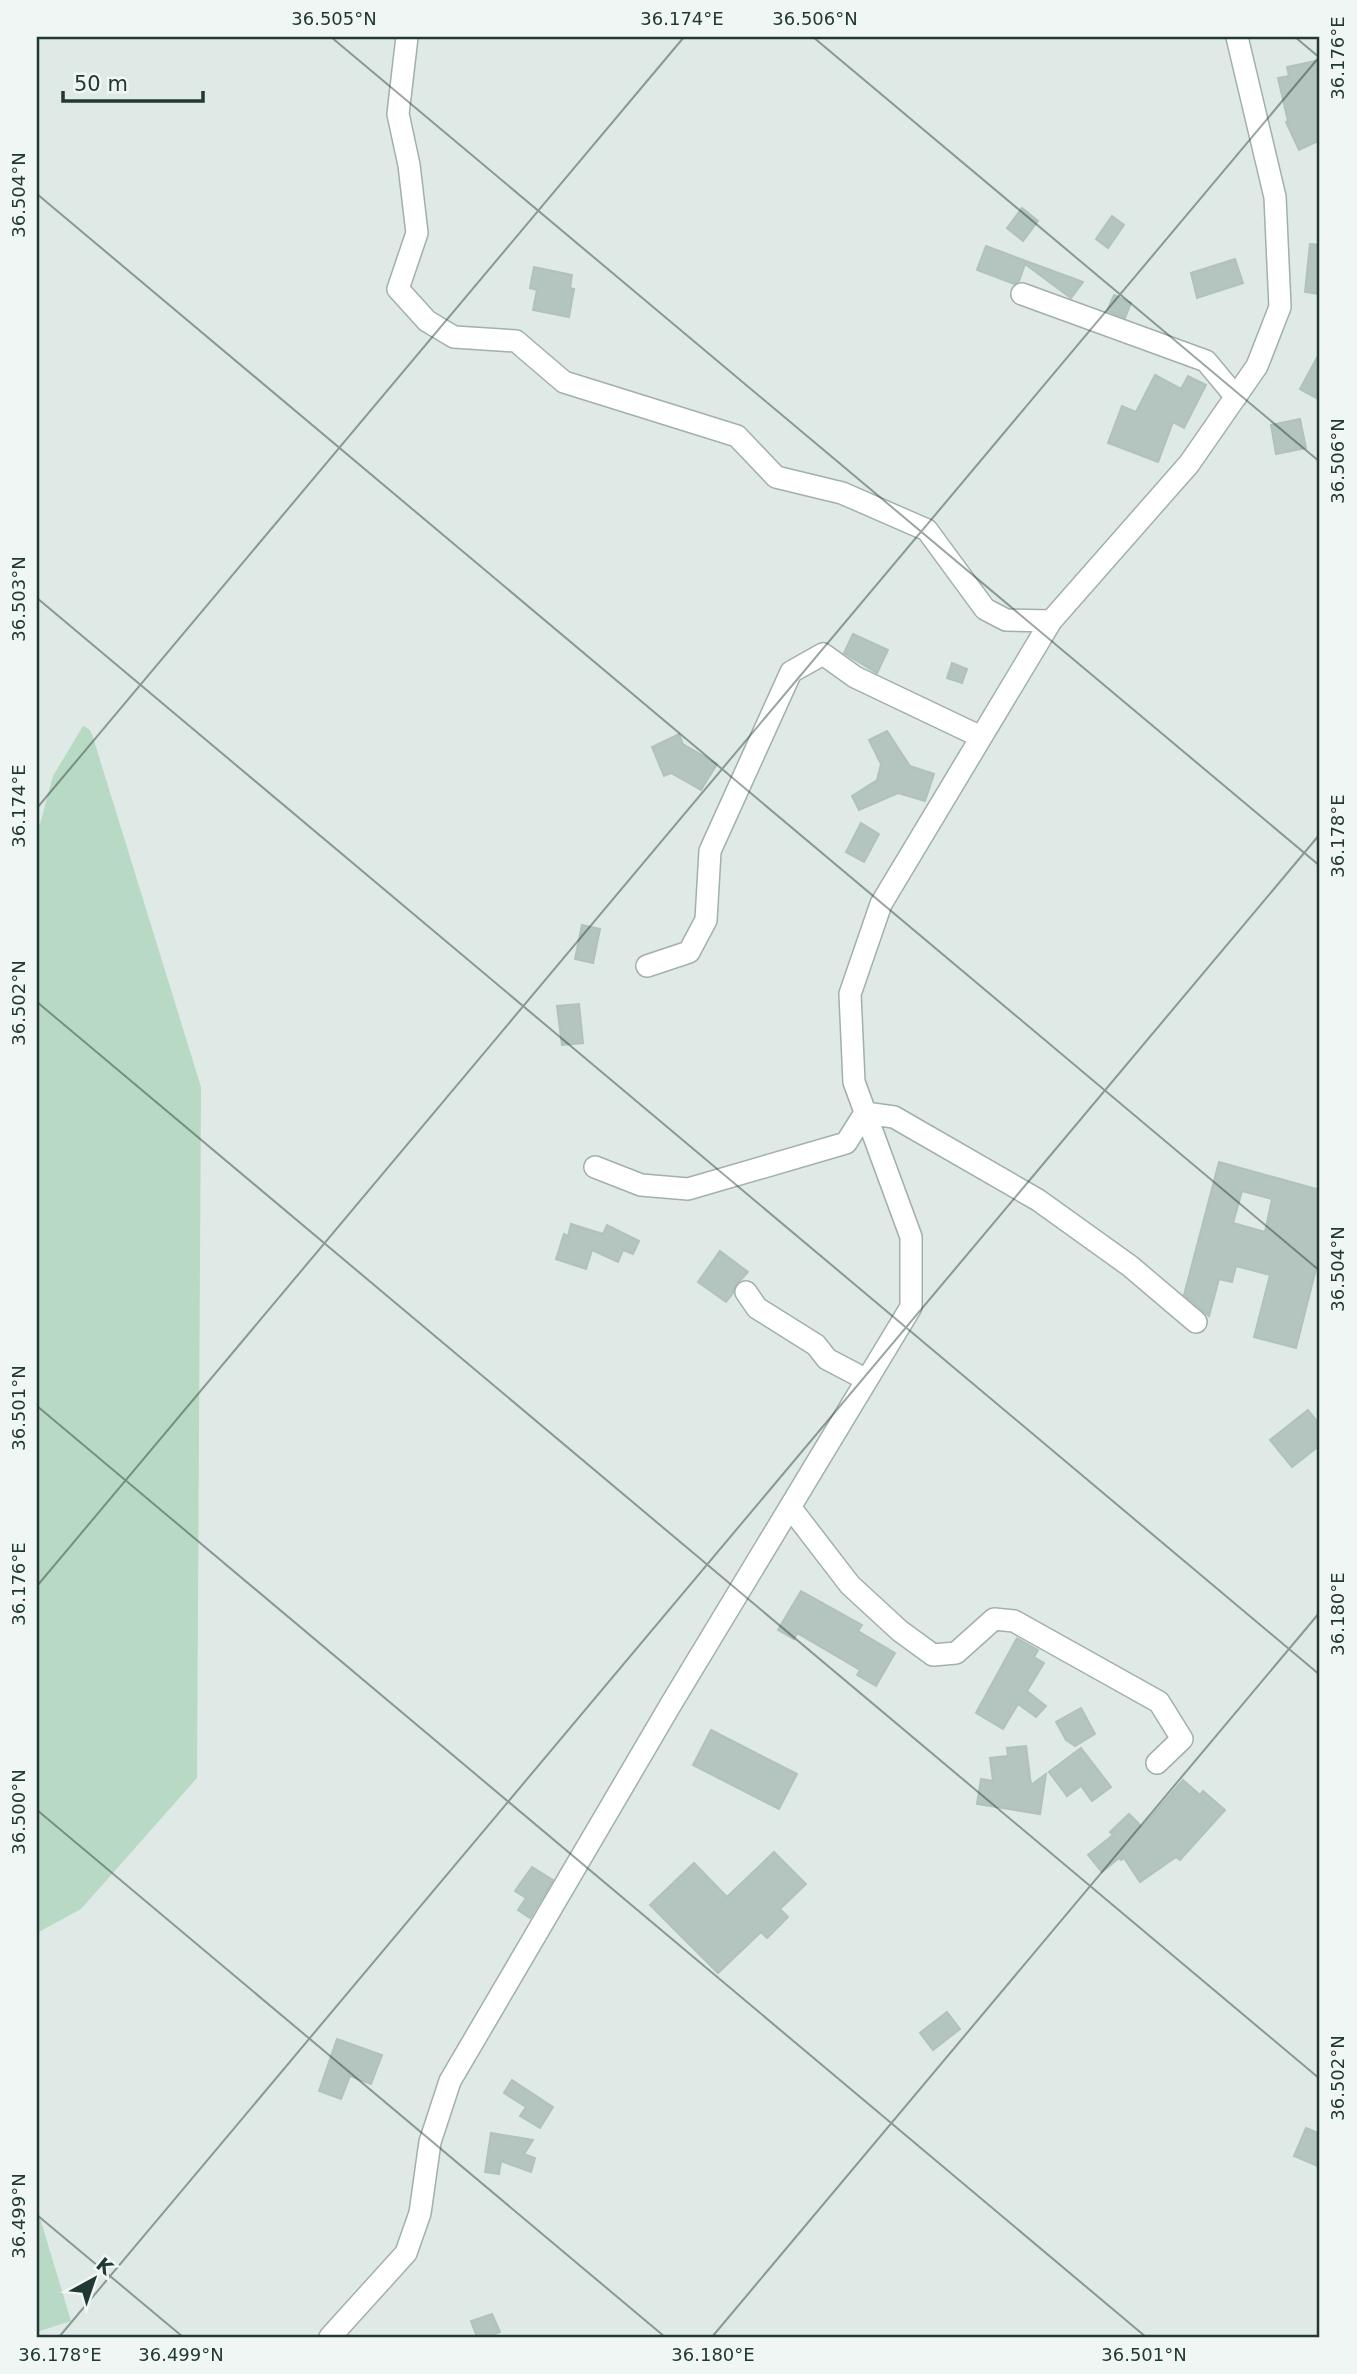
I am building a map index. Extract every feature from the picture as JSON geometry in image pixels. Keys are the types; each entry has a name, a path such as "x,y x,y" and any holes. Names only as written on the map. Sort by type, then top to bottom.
{"street":[{"path":"407,37 398,114 410,165 417,233 398,289 427,321 454,337 516,341 564,382 737,436 776,477 842,493 927,530 985,609 1006,620 1051,621"},
{"path":"330,2337 406,2253 420,2213 430,2142 450,2081 664,1716 911,1307 911,1237 854,1082 850,994 881,904 1051,621 1189,464 1257,366 1280,307 1275,197 1237,37"},
{"path":"1022,294 1206,361 1236,397"},
{"path":"647,966 689,952 706,920 710,851 791,672 823,654 855,677 981,737"},
{"path":"595,1167 641,1185 688,1189 846,1143 865,1114"},
{"path":"865,1114 894,1117 1038,1199 1130,1266 1196,1322"},
{"path":"746,1292 757,1308 816,1345 827,1359 867,1380"},
{"path":"790,1507 850,1585 900,1631 933,1655 956,1653 994,1619 1014,1621 1159,1702 1182,1739 1157,1763"}],"green space":[{"path":"83,726 92,734 201,1087 197,1778 81,1909 37,1933 37,827 53,776"},
{"path":"37,2208 71,2321 37,2332"}],"building":[{"path":"1320,60 1320,140 1299,150 1286,122 1288,121 1278,78 1289,76 1287,67"},
{"path":"1022,208 1038,221 1023,241 1007,228"},
{"path":"1112,216 1124,225 1108,248 1096,239"},
{"path":"1310,244 1320,245 1320,294 1305,292"},
{"path":"986,246 1083,282 1071,298 1025,264 1019,281 1014,284 977,270"},
{"path":"1235,259 1243,283 1197,298 1191,273"},
{"path":"534,267 572,275 570,288 574,289 569,317 533,310 537,290 530,288"},
{"path":"1114,295 1131,303 1125,318 1107,311"},
{"path":"1320,352 1320,400 1300,389"},
{"path":"1155,375 1181,389 1188,376 1206,385 1184,428 1173,422 1158,462 1108,443 1122,406 1136,412"},
{"path":"1300,419 1306,448 1276,454 1271,425"},
{"path":"853,634 888,650 877,673 844,653"},
{"path":"952,663 967,669 962,683 947,678"},
{"path":"887,731 910,766 934,774 925,801 898,793 859,810 852,796 877,780 881,764 869,740"},
{"path":"679,734 683,744 717,764 701,790 671,773 664,776 652,747"},
{"path":"861,823 879,834 864,862 846,852"},
{"path":"582,925 600,929 593,963 575,959"},
{"path":"579,1004 583,1043 562,1045 557,1006"},
{"path":"1219,1162 1320,1190 1320,1253 1296,1348 1254,1337 1270,1275 1236,1266 1232,1282 1219,1279 1209,1316 1184,1295","holes":["1242,1191 1272,1199 1265,1232 1233,1223"]},
{"path":"571,1224 603,1234 607,1225 639,1241 633,1254 623,1250 618,1262 592,1250 586,1269 556,1259 564,1234 568,1236"},
{"path":"720,1251 748,1272 735,1286 726,1302 698,1282"},
{"path":"1308,1410 1320,1425 1320,1445 1292,1467 1270,1440"},
{"path":"801,1591 862,1625 858,1631 895,1653 876,1686 857,1675 860,1670 797,1633 794,1639 778,1630"},
{"path":"1017,1638 1038,1650 1034,1657 1044,1663 1027,1691 1046,1706 1036,1717 1018,1704 1003,1729 976,1713"},
{"path":"1081,1708 1095,1734 1075,1746 1066,1740 1056,1722"},
{"path":"711,1730 797,1774 779,1809 693,1765"},
{"path":"1026,1746 1031,1785 1046,1774 1040,1814 977,1804 981,1779 993,1781 990,1758 1008,1756 1007,1748"},
{"path":"1081,1748 1111,1787 1092,1801 1081,1786 1067,1796 1049,1772"},
{"path":"1183,1780 1200,1795 1203,1791 1225,1810 1180,1860 1176,1857 1140,1882 1124,1858 1119,1858 1102,1872 1088,1855 1113,1835 1110,1832 1129,1814 1142,1827"},
{"path":"774,1852 806,1884 780,1909 788,1917 767,1938 761,1932 718,1973 650,1905 694,1863 727,1897"},
{"path":"532,1867 553,1880 530,1918 518,1910 526,1898 515,1891"},
{"path":"947,2012 960,2029 933,2050 920,2033"},
{"path":"337,2039 382,2055 371,2084 350,2076 341,2099 319,2091"},
{"path":"512,2080 553,2107 540,2128 520,2116 526,2107 504,2093"},
{"path":"1306,2128 1320,2134 1320,2167 1294,2156"},
{"path":"491,2133 533,2140 524,2154 535,2158 531,2172 501,2161 499,2174 485,2172"},
{"path":"492,2314 500,2332 487,2337 477,2337 471,2321"}]}
